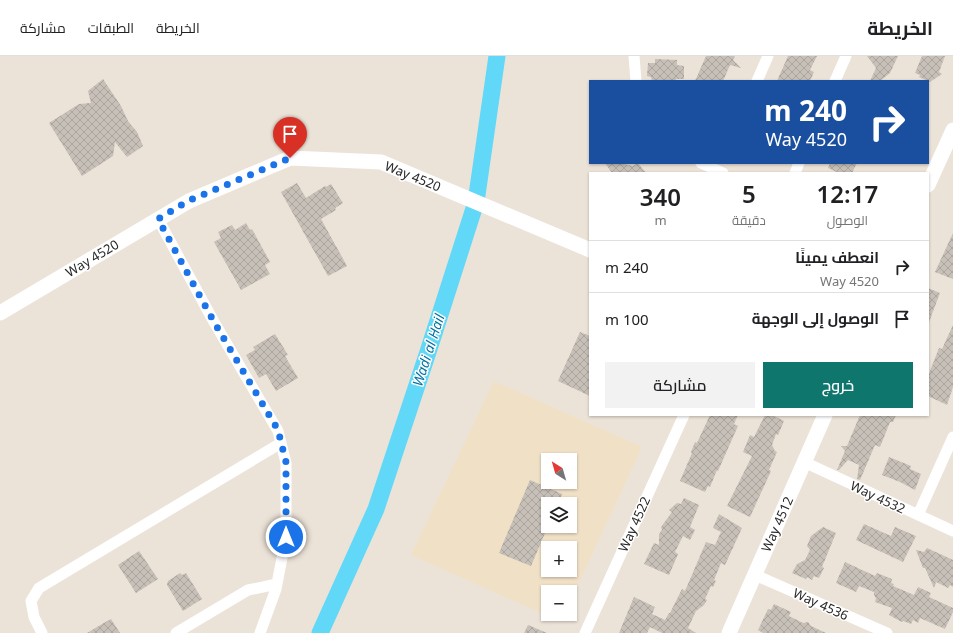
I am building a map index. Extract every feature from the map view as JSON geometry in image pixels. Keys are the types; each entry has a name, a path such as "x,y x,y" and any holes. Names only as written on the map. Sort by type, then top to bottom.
{"street":[{"path":"634,56 636,80"},
{"path":"757,80 768,56"},
{"path":"835,80 846,56"},
{"path":"929,183 953,130"},
{"name":"Way 4520","path":"0,313 188,201 290,158 381,162 589,250"},
{"path":"704,164 722,169"},
{"path":"158,219 214,322 278,430 286,462 286,537 277,584 260,633"},
{"name":"Way 4522","path":"585,633 684,416"},
{"name":"Way 4512","path":"729,633 825,416"},
{"path":"918,515 953,437"},
{"path":"42,633 34,617 31,601 39,588 281,443"},
{"name":"Way 4532","path":"804,462 953,531"},
{"name":"Way 4536","path":"755,575 874,630 887,633"},
{"path":"176,633 248,590 277,584"}],"shaded area":[{"path":"494,381 642,447 577,587 577,585 541,585 541,613 411,555"}],"building":[{"path":"706,56 735,56 733,60 741,68 730,65 723,80 695,80"},
{"path":"788,56 817,56 810,70 814,72 810,80 777,80"},
{"path":"867,56 898,56 890,73 881,80 870,80 876,68"},
{"path":"922,56 945,56 939,72 942,74 930,82 929,80 919,77 920,75 915,73"},
{"path":"655,59 677,60 677,65 684,66 684,79 652,80 651,77 647,76 648,63 655,63"},
{"path":"103,79 121,106 128,121 137,132 143,146 127,157 115,142 113,156 82,176 49,123 79,104 91,103 88,91"},
{"path":"606,164 624,164 633,166 639,164 645,172 611,172"},
{"path":"830,164 856,164 852,172 837,172 828,168"},
{"path":"297,183 306,198 331,184 343,203 335,208 336,210 321,219 347,266 328,276 281,192"},
{"path":"246,223 250,230 252,229 270,262 265,265 270,274 241,290 214,242 221,238 218,232 232,225 235,230"},
{"path":"953,233 953,279 935,272"},
{"path":"929,288 940,293 929,322"},
{"path":"953,325 953,387 947,405 929,396 929,373 939,348 942,349"},
{"path":"580,332 589,336 589,396 558,381"},
{"path":"275,334 288,355 285,356 298,378 276,391 266,374 259,378 246,355 255,350 253,347"},
{"path":"710,416 738,416 734,424 738,426 710,487 708,486 705,492 680,481 695,442 697,443"},
{"path":"764,416 774,416 784,421 778,435 776,434 772,445 777,452 769,470 771,471 750,517 727,506 752,456 743,452 750,435 754,437"},
{"path":"860,416 896,416 893,422 890,422 880,447 875,445 860,480 857,479 859,465 848,460 839,470 837,470 845,451 841,446 847,446"},
{"path":"889,457 911,466 910,469 921,474 915,490 882,475"},
{"path":"530,480 541,485 541,489 551,489 562,494 561,497 541,497 541,533 545,533 531,566 499,553"},
{"path":"684,498 699,505 690,527 695,530 690,540 683,536 675,552 678,554 669,575 644,564 654,543 659,545 659,534 662,530 661,527 672,512 669,510 677,503 681,504"},
{"path":"719,514 742,528 725,565 721,563 714,580 716,581 713,587 711,586 705,599 707,600 704,605 696,611 688,628 696,633 662,633 650,627 647,633 619,633 634,597 655,607 652,614 665,620 682,589 685,591 706,542 715,545 721,532 713,528"},
{"path":"864,524 891,536 895,527 916,536 903,562 856,540"},
{"path":"823,527 836,533 819,578 814,576 812,580 807,577 806,579 792,573 797,564 805,560 810,550 807,546 811,536"},
{"path":"927,548 953,560 953,587 950,585 948,588 936,582 934,588 925,568 923,568 916,550 924,552"},
{"path":"139,551 158,579 136,593 118,565"},
{"path":"845,562 875,576 877,573 892,579 891,583 894,584 893,586 914,595 918,587 931,593 929,597 953,608 953,612 945,629 920,618 918,623 913,620 911,624 902,622 889,615 892,608 875,602 876,598 874,592 859,586 856,592 836,583"},
{"path":"180,573 182,575 186,573 202,599 183,611 167,585 168,581"},
{"path":"774,604 791,612 789,616 803,623 808,622 811,626 826,633 763,633 758,630 768,609 771,610"},
{"path":"111,619 120,633 87,633 102,624"},
{"path":"528,625 547,633 524,633"}],"waterway":[{"name":"Wadi al Hail","path":"320,633 376,509 476,202 497,56"}],"route":[{"path":"286,537 286,462 278,430 214,322 158,219 188,201 290,158"}]}
